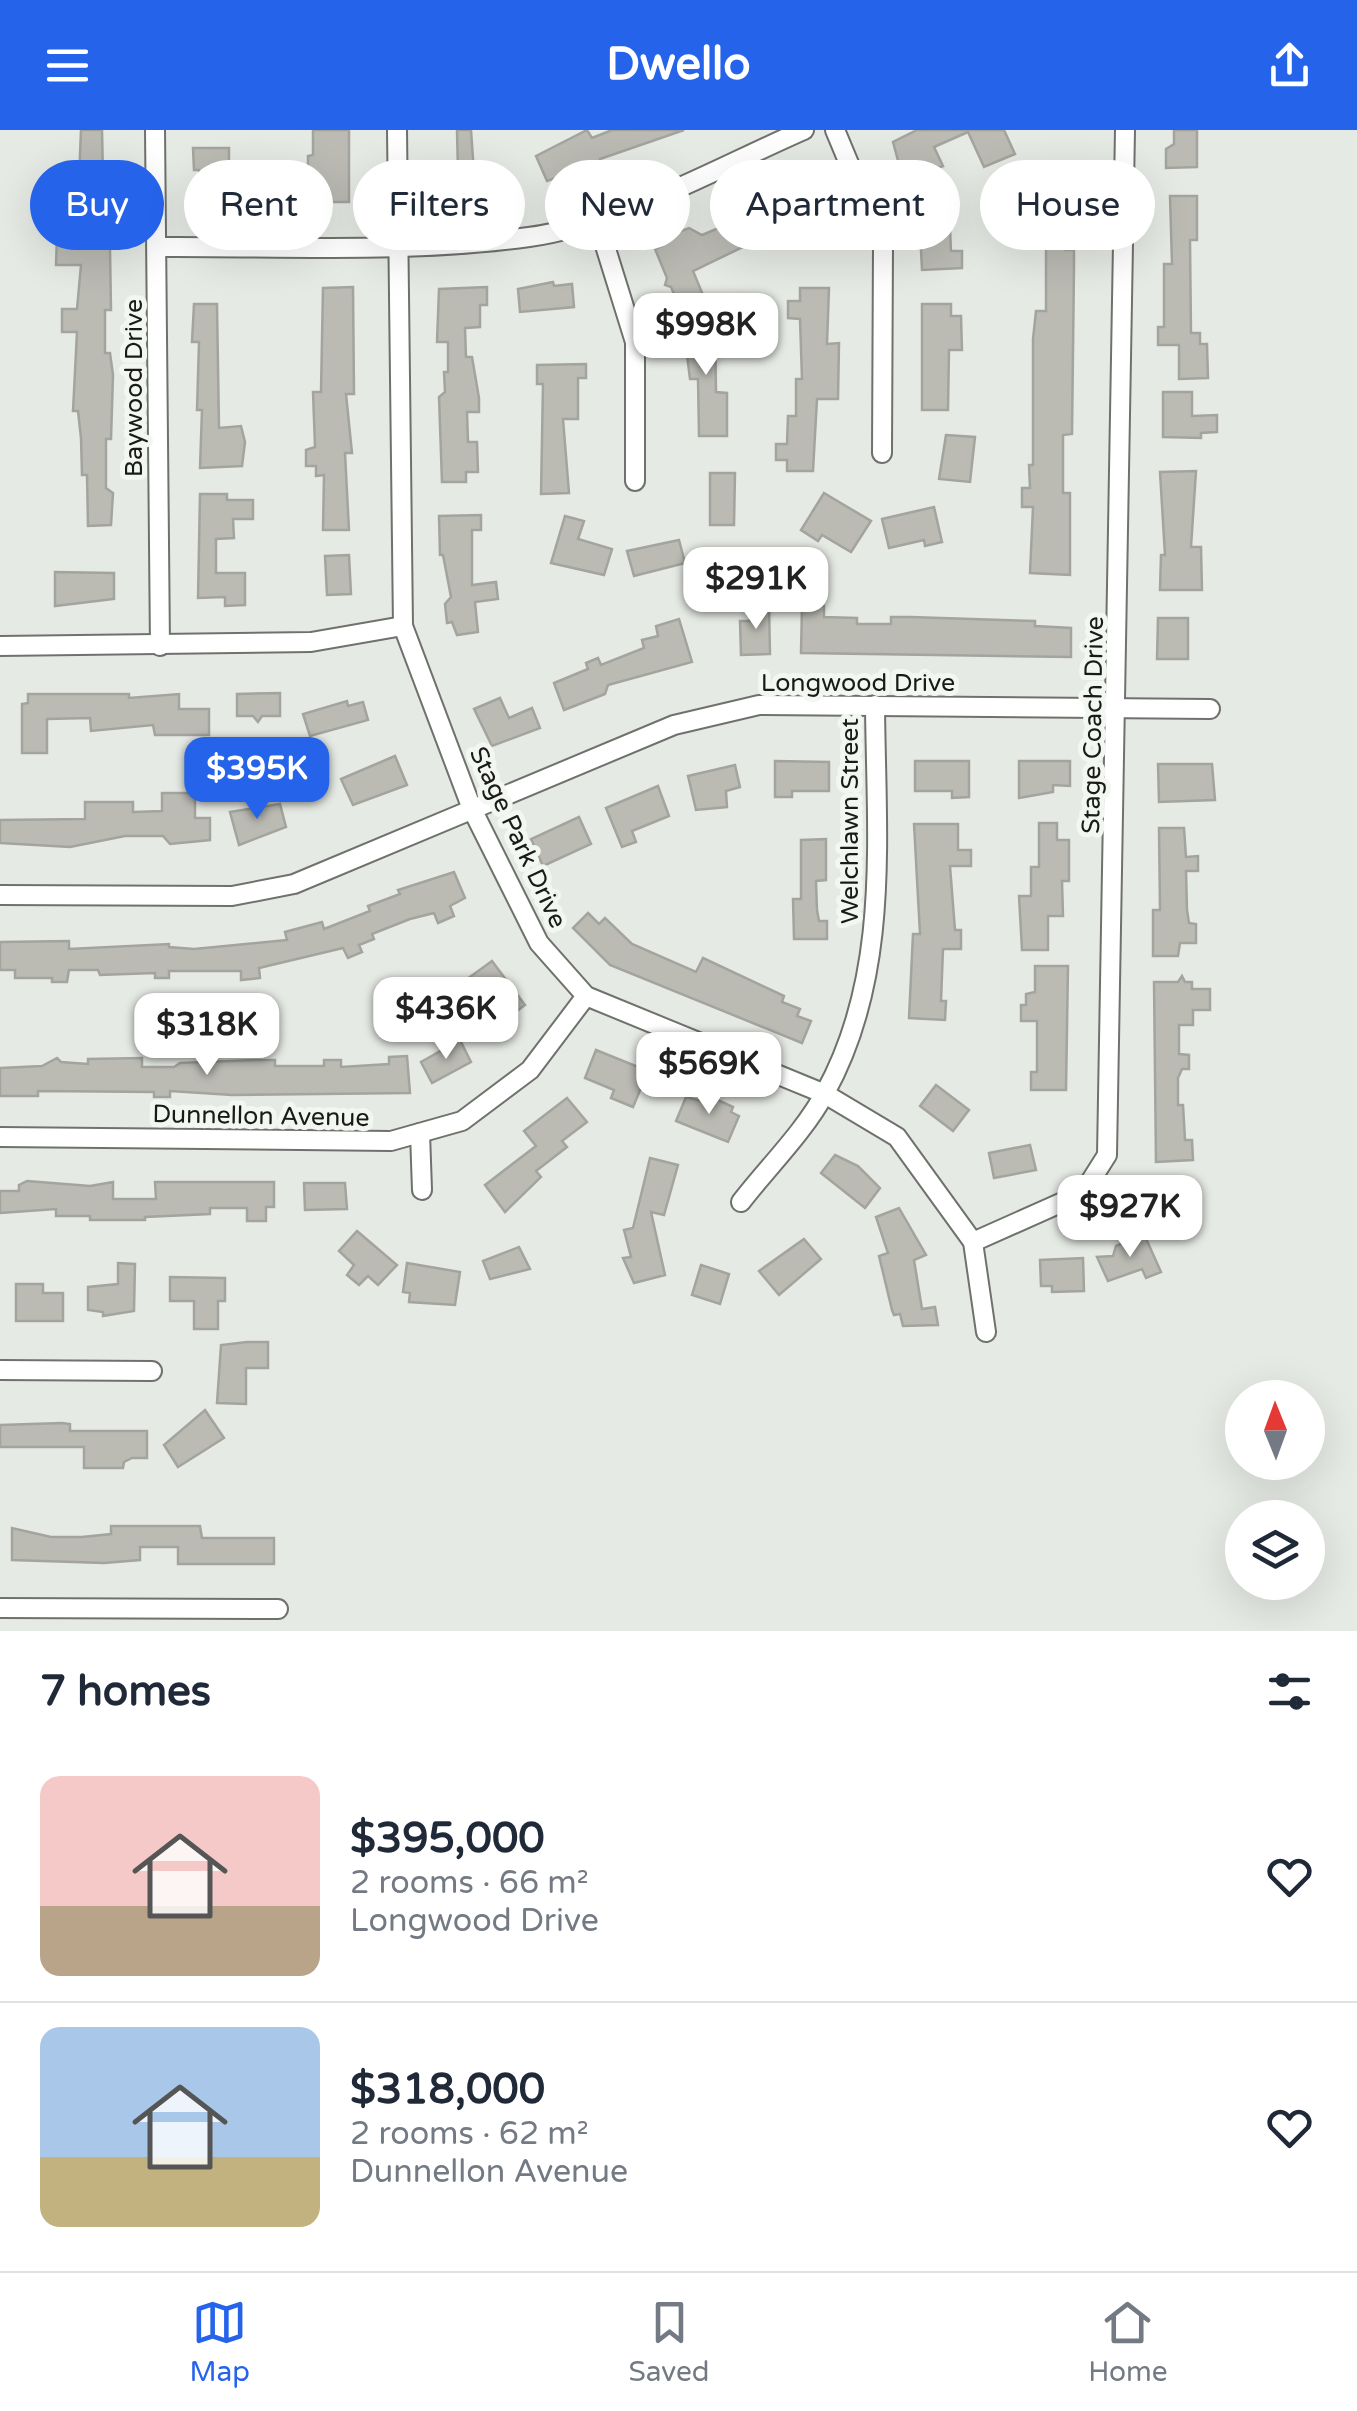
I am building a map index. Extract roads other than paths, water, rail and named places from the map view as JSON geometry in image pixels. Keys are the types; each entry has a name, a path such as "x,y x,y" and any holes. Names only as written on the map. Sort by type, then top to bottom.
{"street":[{"name":"Baywood Drive","path":"155,130 156,160"},
{"name":"Stage Park Drive","path":"396,130 397,160"},
{"path":"690,180 804,130"},
{"path":"836,130 883,245 882,453"},
{"name":"Stage Coach Drive","path":"972,1242 1083,1193 1106,1155 1118,708 1125,130"},
{"path":"164,248 353,246"},
{"name":"Baywood Drive","path":"157,250 160,646"},
{"name":"Stage Park Drive","path":"398,250 403,626 472,809 540,943 586,996 825,1094 897,1138 972,1242 986,1332"},
{"path":"606,250 635,342 635,481"},
{"path":"0,646 311,642 403,626"},
{"name":"Longwood Drive","path":"0,896 232,896 278,887 674,725 759,705 1210,709"},
{"name":"Welchlawn Street","path":"741,1202 825,1094 864,994 876,918 875,705"},
{"name":"Dunnellon Avenue","path":"0,1138 391,1142 462,1121 530,1070 586,996"},
{"path":"420,1133 422,1190"},
{"path":"0,1370 152,1372"},
{"path":"0,1608 278,1609"}]}
